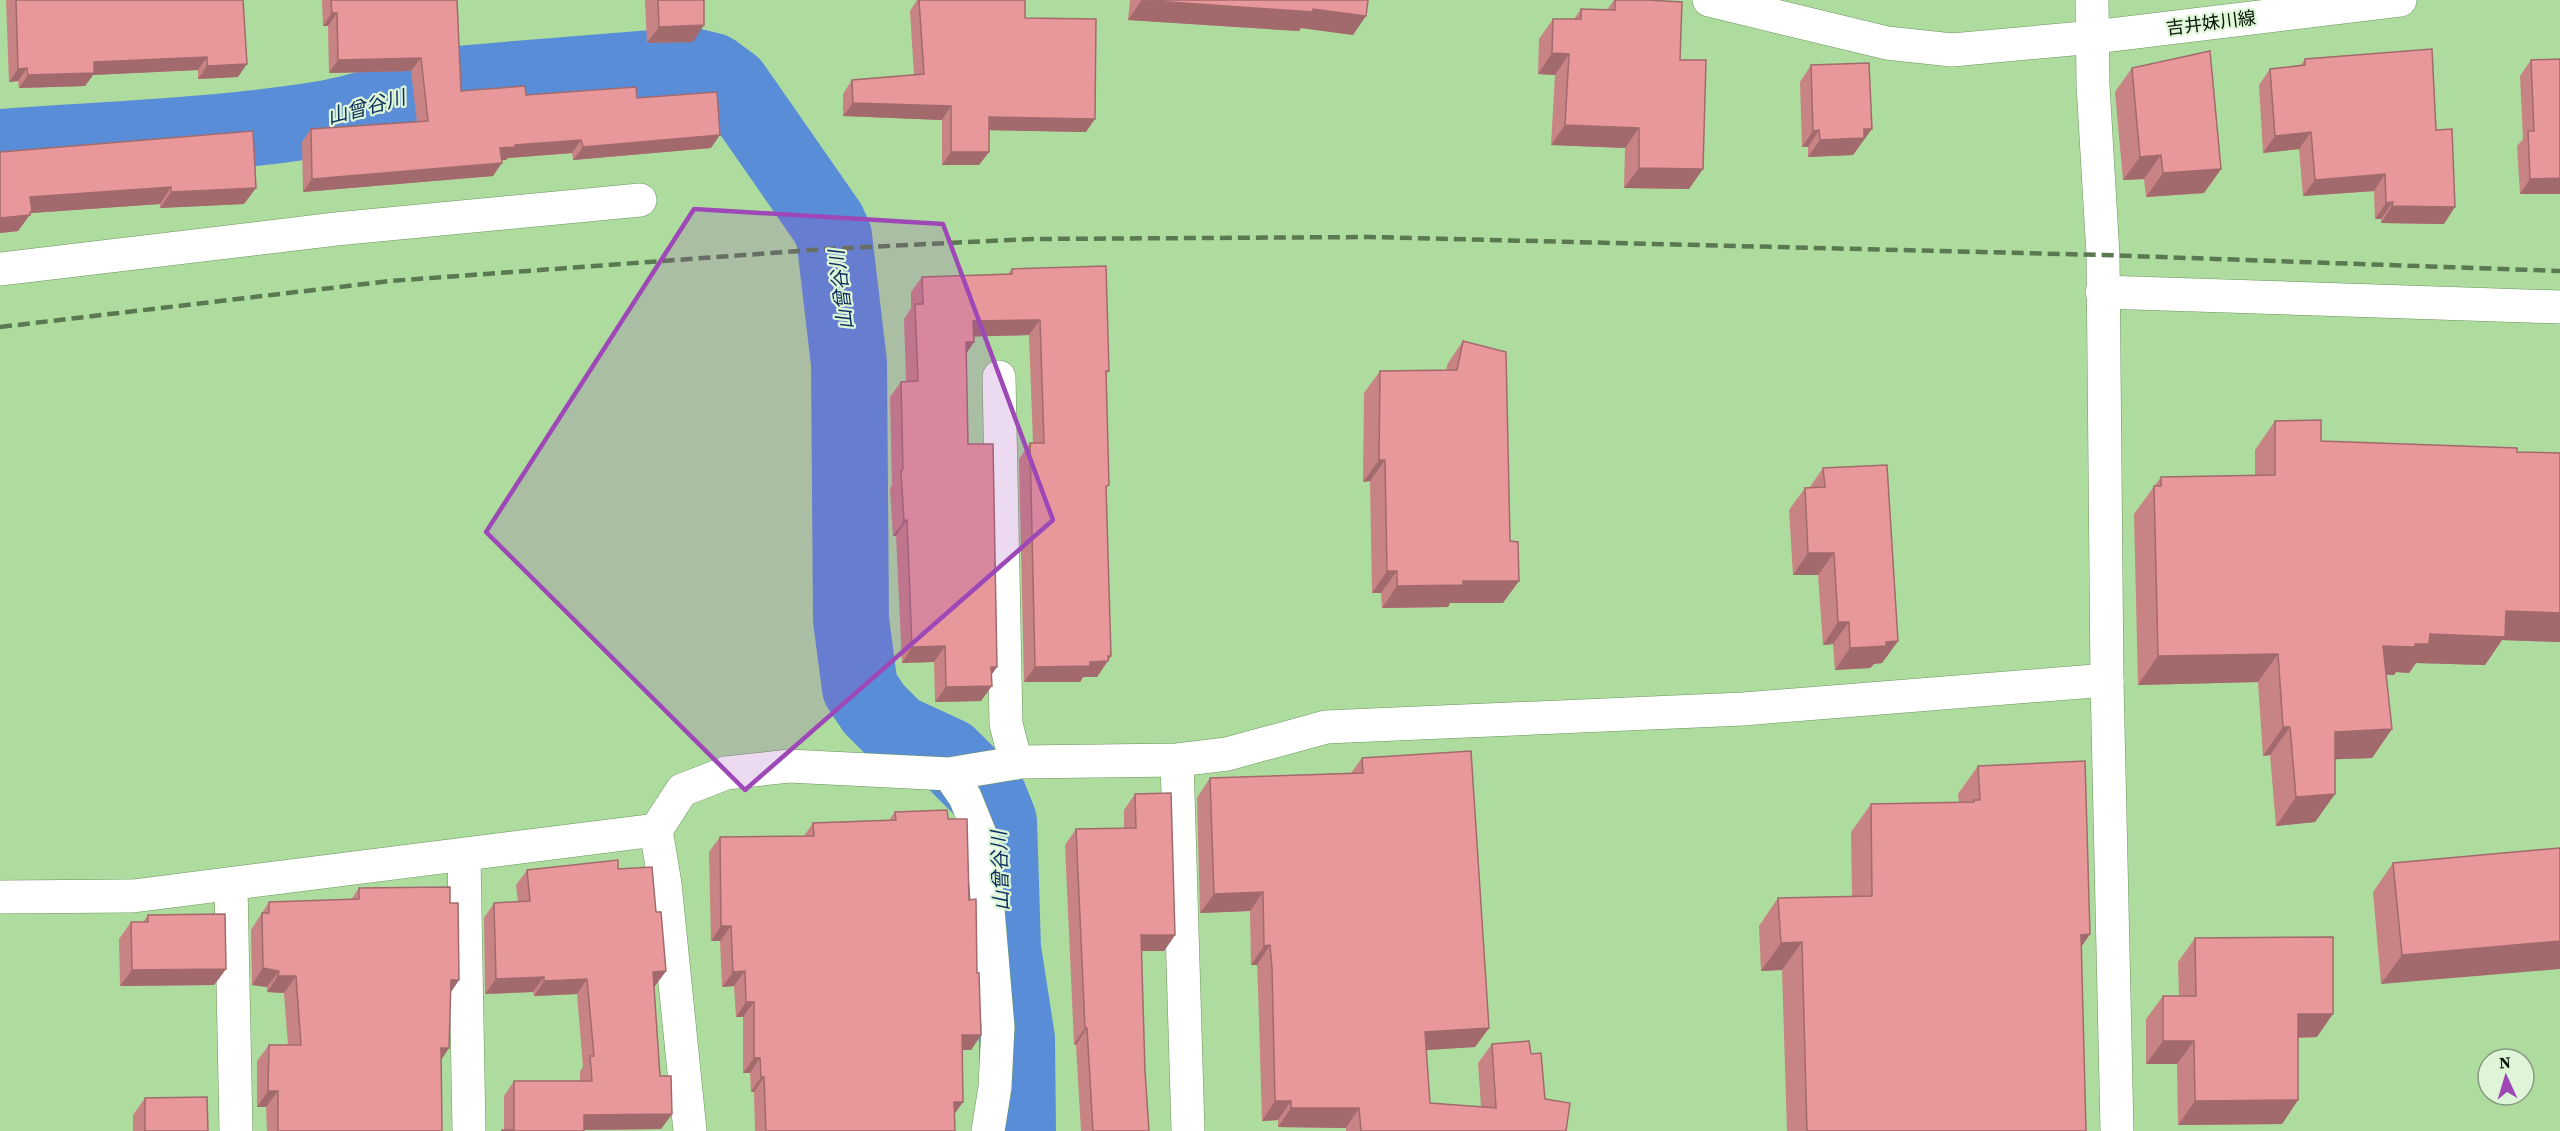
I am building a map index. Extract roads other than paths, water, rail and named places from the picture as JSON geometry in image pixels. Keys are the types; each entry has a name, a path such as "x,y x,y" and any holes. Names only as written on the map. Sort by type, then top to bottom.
{"street":[{"name":"吉井妹川線","path":"1709,0 1887,44 1952,50 2094,37 2400,0"},
{"path":"2092,0 2093,86 2103,255 2107,680 2117,1131"},
{"path":"0,269 336,229 640,200"},
{"path":"2102,292 2560,307"},
{"path":"999,378 1005,765"},
{"path":"690,1131 665,884 656,830 682,790 726,773 789,766 955,773 1005,765 1177,760 1227,754 1326,727 1743,709 2107,680"},
{"path":"1177,760 1188,1131"},
{"path":"955,773 982,839 998,1027 995,1087 988,1131"},
{"path":"0,897 133,896 656,830"},
{"path":"464,855 469,1131"},
{"path":"231,885 236,1131"}],"waterway":[{"name":"山曾谷川","path":"0,147 282,125 358,111 468,83 688,65 713,71 732,85 828,223 834,236 849,363 851,620 860,688 874,709 897,732 949,756 989,796 999,821 1003,948 1017,1039 1018,1131"}],"railway":[{"path":"0,327 390,281 826,249 1031,239 1370,237 2103,255 2560,271"}]}
